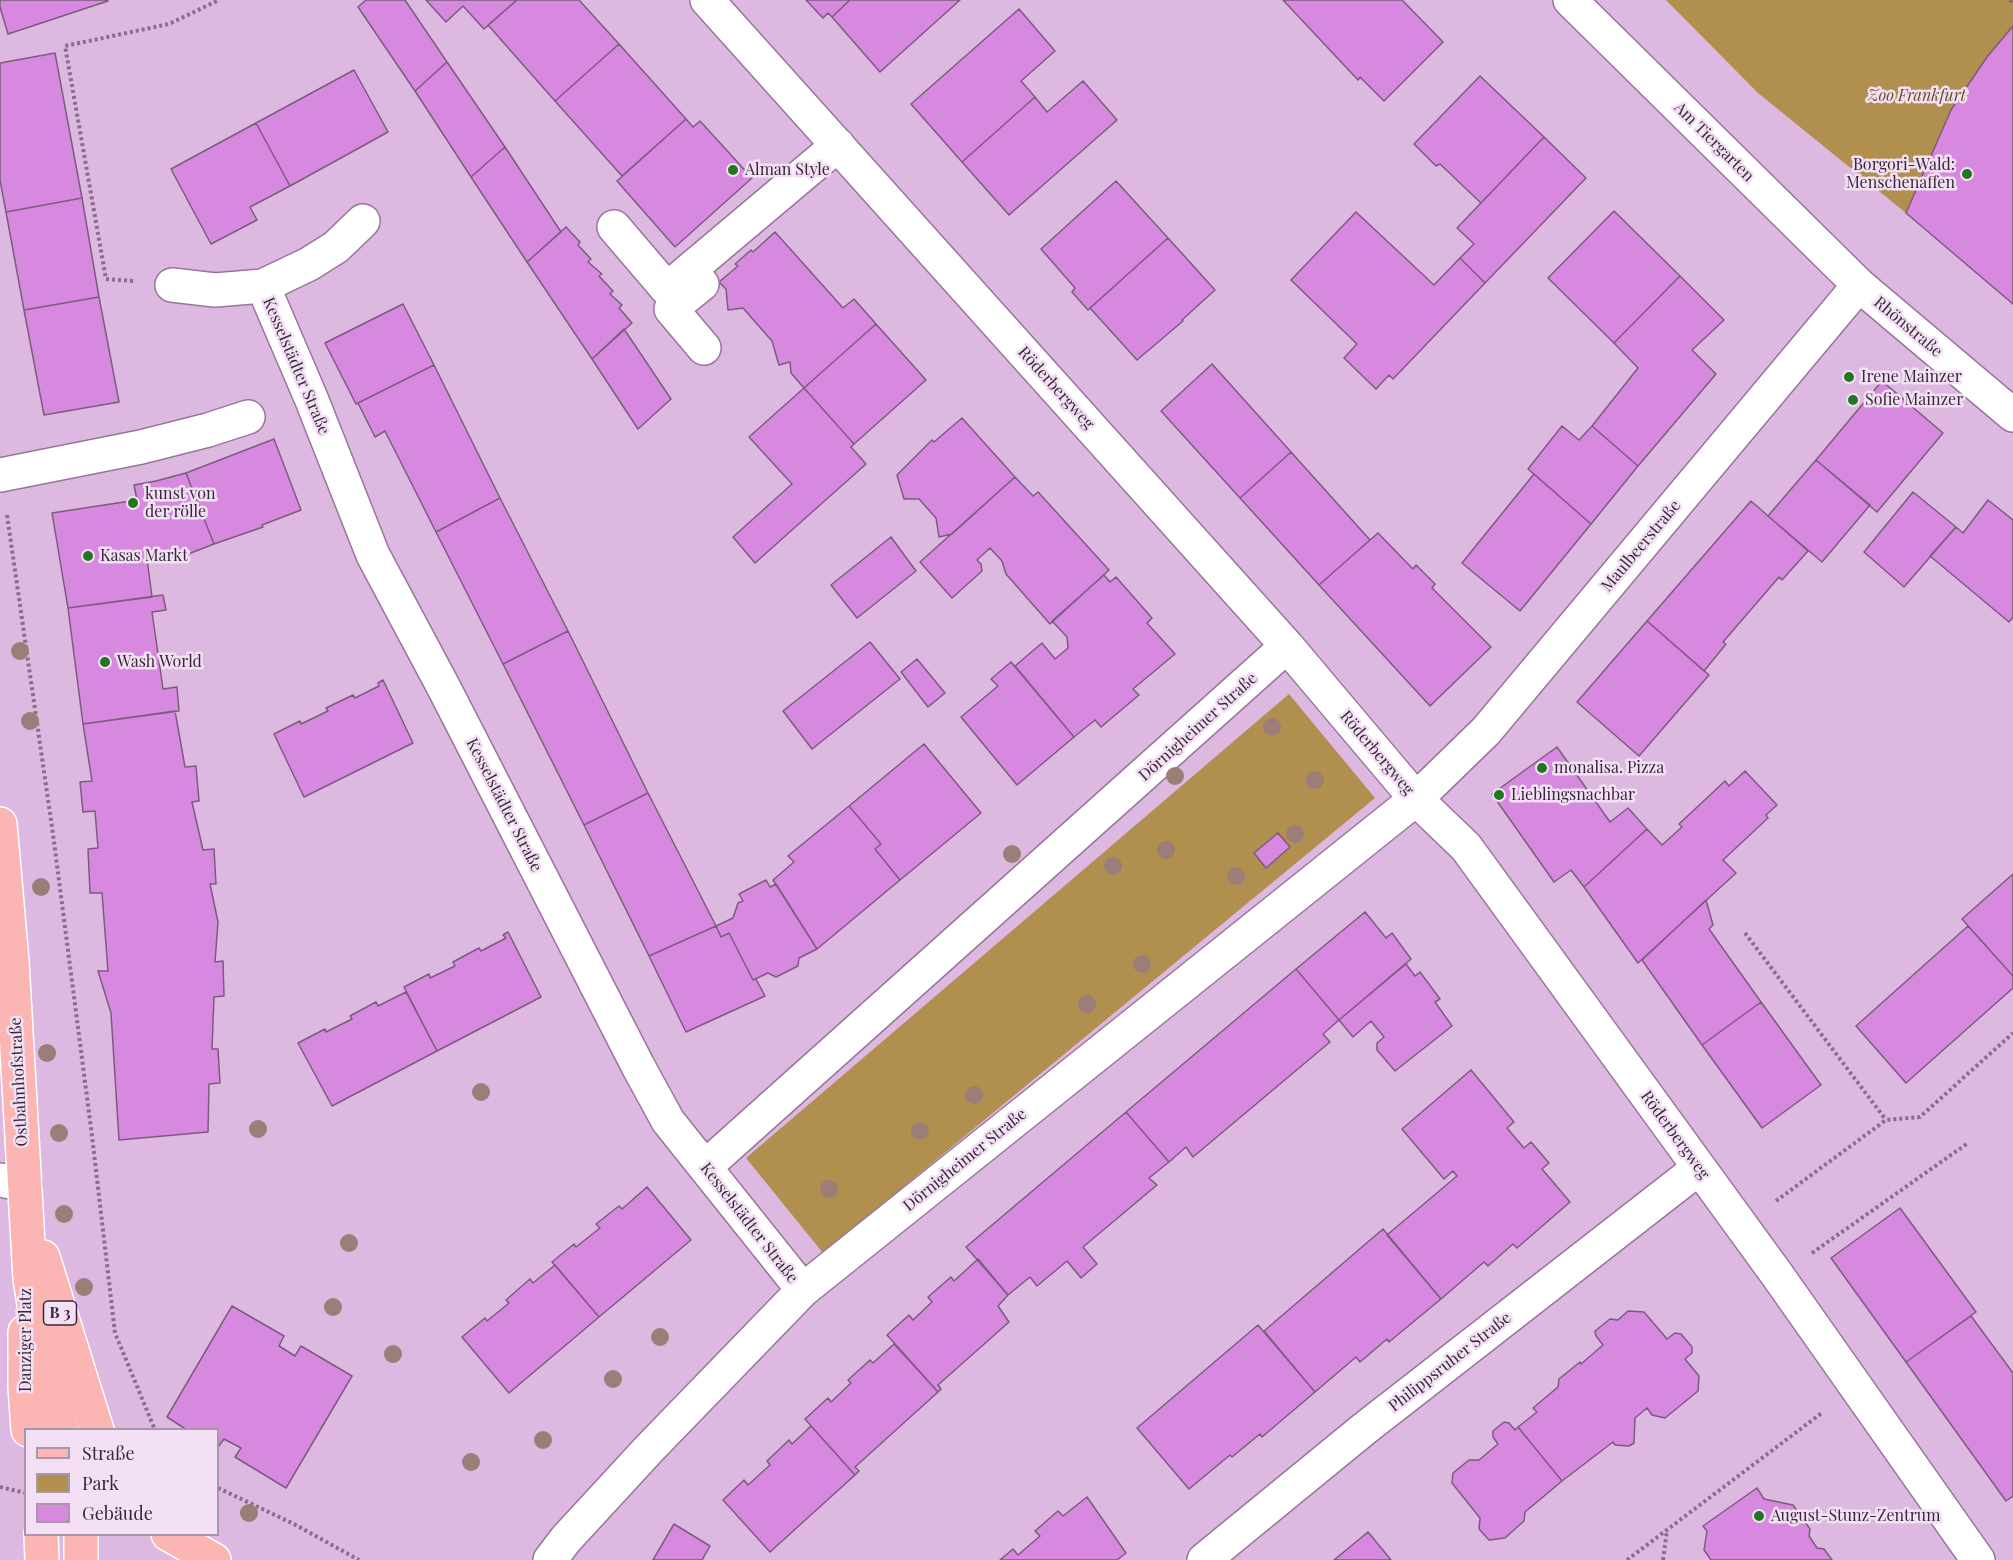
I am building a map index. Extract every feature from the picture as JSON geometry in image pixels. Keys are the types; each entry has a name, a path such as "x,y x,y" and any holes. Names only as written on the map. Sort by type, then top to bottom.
{"main road":[{"name":"Ostbahnhofstraße","path":"0,824 12,961 17,1187"},
{"name":"Danziger Platz","path":"17,1187 37,1326 62,1428"},
{"name":"Danziger Platz","path":"17,1187 32,1220 96,1428"},
{"name":"Danziger Platz","path":"28,1251 25,1341 28,1428"},
{"path":"41,1536 42,1560"},
{"path":"81,1536 81,1560"},
{"path":"172,1536 214,1560"}],"street":[{"name":"Am Tiergarten","path":"1570,0 1859,285"},
{"name":"Röderbergweg","path":"713,2 844,153 1287,646 1416,800 1466,847 1857,1387 1978,1560"},
{"path":"614,227 667,289 844,153"},
{"path":"704,348 671,309 844,153"},
{"path":"172,285 215,290 263,286 309,264 336,247 363,221"},
{"name":"Rhönstraße","path":"1859,285 2013,415"},
{"name":"Maulbeerstraße","path":"1416,800 1486,731 1859,285"},
{"name":"Kesselstädter Straße","path":"263,286 311,398 373,555 668,1121 803,1290"},
{"path":"1,475 141,447 248,417"},
{"name":"Dörnigheimer Straße","path":"705,1167 1287,646"},
{"name":"Dörnigheimer Straße","path":"550,1560 566,1539 649,1449 803,1290 1416,800"},
{"name":"Philippsruher Straße","path":"1204,1560 1364,1429 1699,1168"}],"path":[{"path":"172,285 106,279 65,46 169,24 219,0"},
{"path":"2010,0 2013,5"},
{"path":"1,475 53,834 115,1334 154,1428"},
{"path":"1745,933 1886,1120"},
{"path":"1741,1226 1886,1120 1920,1117 2013,1033"},
{"path":"1807,1256 1968,1143"},
{"path":"1627,1560 1857,1387"},
{"path":"0,1487 24,1493"},
{"path":"219,1488 294,1524 359,1560"},
{"path":"1663,1560 1667,1529"}],"green space":[{"name":"Zoo Frankfurt","path":"1666,0 2013,0 2013,304 1906,213 1758,93"},
{"path":"1289,694 1375,798 823,1253 746,1158"}],"building":[{"path":"0,0 107,0 108,1 8,34"},
{"path":"366,0 405,0 447,62 415,91 358,7"},
{"path":"426,0 517,0 484,29 463,6 446,22"},
{"path":"517,0 579,0 619,44 555,101 488,25"},
{"path":"806,0 850,0 832,17 828,13 823,18"},
{"path":"850,0 960,0 880,72 832,17"},
{"path":"1283,0 1402,0 1443,42 1384,101 1360,77 1358,80"},
{"path":"1019,9 1055,51 1021,81 1035,97 962,162 911,104"},
{"name":"Borgori-Wald: Menschenaffen","path":"2013,26 2013,304 1906,213 1951,110 1987,57"},
{"path":"619,44 686,119 622,176 555,101"},
{"path":"55,53 82,198 6,212 0,180 0,63"},
{"path":"447,62 505,147 471,177 415,91"},
{"path":"354,70 388,132 290,186 256,123"},
{"path":"1480,76 1544,137 1481,203 1440,164 1436,166 1414,144"},
{"path":"1083,81 1117,120 1009,215 962,162 1035,97 1047,112"},
{"path":"686,119 693,127 700,121 752,178 675,247 617,181"},
{"path":"256,123 290,186 250,207 257,220 211,244 171,169"},
{"path":"1544,137 1586,178 1485,283 1460,258 1474,244 1457,228"},
{"path":"505,147 561,232 527,262 471,177"},
{"path":"1116,181 1168,238 1088,310 1072,292 1075,288 1041,249"},
{"path":"82,198 99,297 24,310 6,212"},
{"path":"1614,211 1680,276 1614,343 1548,278"},
{"path":"1356,212 1434,285 1460,258 1485,283 1393,379 1389,375 1376,389 1344,358 1357,344 1291,280"},
{"path":"566,227 591,259 588,262 602,274 599,276 613,291 610,294 622,305 619,308 632,323 592,359 527,262"},
{"path":"775,232 843,308 854,299 876,324 804,388 791,373 790,362 779,365 772,341 743,308 728,310 726,289 719,282 738,266 735,264 751,250 753,252"},
{"path":"1168,238 1215,290 1137,360 1090,308"},
{"path":"1680,276 1724,320 1692,350 1716,374 1638,466 1592,426 1638,368 1614,343"},
{"path":"99,297 119,402 44,415 24,310"},
{"path":"403,304 434,365 356,404 325,343"},
{"path":"876,324 926,380 854,444 804,388"},
{"path":"624,329 671,399 638,429 592,359"},
{"path":"1212,364 1291,452 1240,498 1161,411"},
{"path":"434,365 500,498 436,532 385,431 375,437 358,403"},
{"path":"1882,381 1943,433 1877,512 1816,460"},
{"path":"804,388 854,444 851,447 866,464 755,563 733,537 792,484 749,437"},
{"path":"962,418 1015,477 952,534 939,537 936,518 919,499 904,499 897,475 932,440 934,442"},
{"path":"1562,426 1579,440 1592,426 1638,466 1591,524 1528,469"},
{"path":"274,439 301,510 262,525 263,527 214,544 186,473"},
{"path":"1291,452 1370,540 1319,585 1240,498"},
{"path":"1816,460 1870,505 1822,562 1768,516"},
{"path":"186,473 214,544 173,560 172,556 159,562 156,555 147,559 152,597 68,608 52,513 137,500 134,485"},
{"path":"1534,474 1591,524 1520,611 1462,563"},
{"path":"1015,477 1033,496 1038,492 1109,570 1050,624 1006,574 1002,561 990,548 977,560 981,564 982,571 952,598 920,562"},
{"path":"1913,492 1956,527 1904,587 1864,552"},
{"path":"500,498 568,631 503,664 436,532"},
{"path":"1988,500 2013,520 2013,617 2009,622 1930,556 1956,527 1963,533"},
{"path":"1751,501 1808,551 1782,580 1779,577 1723,642 1726,644 1704,671 1647,621"},
{"path":"1378,533 1413,569 1416,565 1435,584 1432,588 1491,647 1430,706 1319,585"},
{"path":"891,537 916,571 857,618 831,585"},
{"path":"1104,575 1110,582 1116,577 1152,618 1147,623 1175,654 1133,689 1139,695 1101,727 1095,720 1074,737 1015,666 1042,643 1055,659 1068,648 1067,637 1052,621"},
{"path":"163,595 166,610 152,612 163,689 177,687 179,711 83,724 68,608"},
{"path":"1647,621 1709,675 1639,756 1577,702"},
{"path":"568,631 648,793 584,825 503,664"},
{"path":"870,642 900,679 812,749 783,711"},
{"path":"917,659 945,693 928,707 901,672"},
{"path":"1011,662 1074,737 1017,785 961,717 998,686 991,679"},
{"path":"383,680 413,743 304,797 274,734 328,711 326,708 353,695 355,698 379,686 378,683"},
{"path":"175,711 185,767 196,766 199,801 192,802 203,850 214,849 216,884 210,884 218,922 215,962 223,961 224,996 214,997 212,1049 218,1049 220,1083 209,1084 208,1132 119,1140 111,1013 98,971 108,971 102,893 90,893 88,849 98,848 95,811 83,812 80,782 92,781 83,724"},
{"path":"924,744 981,813 900,880 875,849 881,844 849,806"},
{"path":"1557,747 1610,822 1628,808 1647,829 1584,887 1571,870 1554,882 1492,794"},
{"path":"1745,771 1777,805 1766,815 1768,818 1723,860 1736,873 1638,963 1584,887 1647,829 1662,845 1682,827 1679,824 1725,781 1729,786"},
{"path":"648,793 716,926 649,956 584,825"},
{"path":"849,806 881,844 875,849 900,880 817,949 773,880 794,862 788,856"},
{"path":"1278,833 1290,847 1266,868 1254,853"},
{"path":"2013,874 2013,976 1962,919"},
{"path":"766,880 770,887 776,884 817,949 799,958 798,966 776,977 768,973 753,980 729,933 721,937 716,926 733,918 738,903 743,901 739,894"},
{"path":"1706,900 1713,925 1709,929 1761,1002 1702,1045 1642,960"},
{"path":"1365,912 1386,938 1392,933 1411,959 1339,1020 1296,969"},
{"path":"716,926 721,937 729,933 753,980 756,979 765,996 686,1032 649,956"},
{"path":"1968,926 2013,976 2013,988 1906,1083 1856,1026"},
{"path":"508,932 541,997 437,1051 404,987 429,974 430,978 455,966 453,962 479,948 481,951 506,938 503,935"},
{"path":"1406,964 1415,976 1420,972 1440,999 1435,1002 1452,1026 1395,1071 1377,1050 1377,1043 1384,1037 1371,1021 1353,1037 1339,1020"},
{"path":"1296,969 1339,1020 1323,1034 1330,1042 1193,1157 1186,1147 1169,1162 1126,1112"},
{"path":"406,992 437,1051 332,1106 298,1043 325,1029 326,1032 352,1019 350,1016 376,1002 378,1006"},
{"path":"1761,1002 1821,1085 1762,1128 1702,1045"},
{"path":"1471,1070 1514,1122 1507,1128 1524,1148 1531,1142 1549,1163 1542,1169 1570,1202 1517,1248 1513,1244 1488,1266 1484,1262 1441,1299 1387,1235 1457,1176 1453,1171 1444,1179 1402,1129"},
{"path":"1126,1112 1169,1162 1149,1178 1157,1185 1083,1247 1097,1264 1081,1278 1067,1261 1037,1286 1030,1277 1008,1295 966,1247"},
{"path":"647,1187 691,1240 599,1317 552,1262 574,1244 576,1247 600,1228 596,1224 619,1206 622,1209"},
{"path":"1900,1208 1976,1312 1906,1362 1831,1258"},
{"path":"1383,1229 1441,1299 1389,1342 1387,1339 1360,1362 1356,1357 1315,1392 1264,1331"},
{"path":"978,1259 1008,1295 998,1306 1009,1322 938,1385 941,1389 938,1392 887,1335 909,1315 913,1320 932,1302 928,1297 951,1277 954,1281"},
{"path":"555,1265 599,1317 509,1393 462,1337 485,1318 487,1321 509,1303 506,1300 530,1279 533,1283"},
{"path":"232,1306 284,1336 279,1346 295,1356 301,1346 352,1376 286,1488 235,1457 241,1448 224,1439 219,1446 219,1428 184,1428 167,1417"},
{"path":"1628,1311 1644,1312 1667,1339 1675,1333 1681,1334 1692,1347 1692,1353 1685,1359 1699,1376 1698,1391 1665,1418 1652,1415 1647,1408 1635,1418 1634,1443 1629,1446 1615,1445 1613,1442 1562,1481 1518,1427 1537,1412 1533,1408 1558,1387 1559,1379 1603,1345 1595,1331 1610,1319 1618,1320"},
{"path":"1971,1316 2013,1373 2013,1496 2006,1501 1906,1362"},
{"path":"1258,1325 1315,1392 1262,1437 1260,1434 1232,1457 1230,1455 1189,1489 1137,1428"},
{"path":"894,1344 938,1392 855,1467 859,1471 855,1475 805,1419 828,1398 831,1402 851,1383 848,1380 870,1360 873,1363"},
{"path":"1504,1422 1509,1423 1515,1430 1518,1427 1562,1481 1525,1512 1524,1521 1505,1538 1489,1540 1479,1529 1480,1518 1452,1483 1453,1473 1469,1460 1479,1460 1498,1444 1493,1437 1493,1431"},
{"path":"811,1426 855,1475 770,1552 723,1500 744,1480 748,1485 770,1465 767,1461 789,1440 792,1444"},
{"name":"August-Stunz-Zentrum","path":"1757,1488 1764,1499 1793,1505 1810,1529 1809,1536 1817,1548 1824,1549 1832,1560 1711,1560 1704,1550 1707,1531 1703,1526"},
{"path":"1087,1497 1126,1553 1117,1560 1000,1560 1013,1549 1018,1555 1040,1536 1035,1531 1058,1511 1063,1516"},
{"path":"674,1524 710,1546 702,1560 653,1560"},
{"path":"1368,1532 1391,1560 1334,1560"}],"place":[{"name":"Alman Style","path":"733,170"},
{"name":"Borgori-Wald: Menschenaffen","path":"1967,174"},
{"name":"Irene Mainzer","path":"1849,377"},
{"name":"Sofie Mainzer","path":"1853,400"},
{"name":"kunst von der rölle","path":"133,503"},
{"name":"Kasas Markt","path":"88,556"},
{"name":"Wash World","path":"105,662"},
{"name":"monalisa. Pizza","path":"1542,768"},
{"name":"Lieblingsnachbar","path":"1499,795"},
{"name":"August-Stunz-Zentrum","path":"1759,1516"}]}
